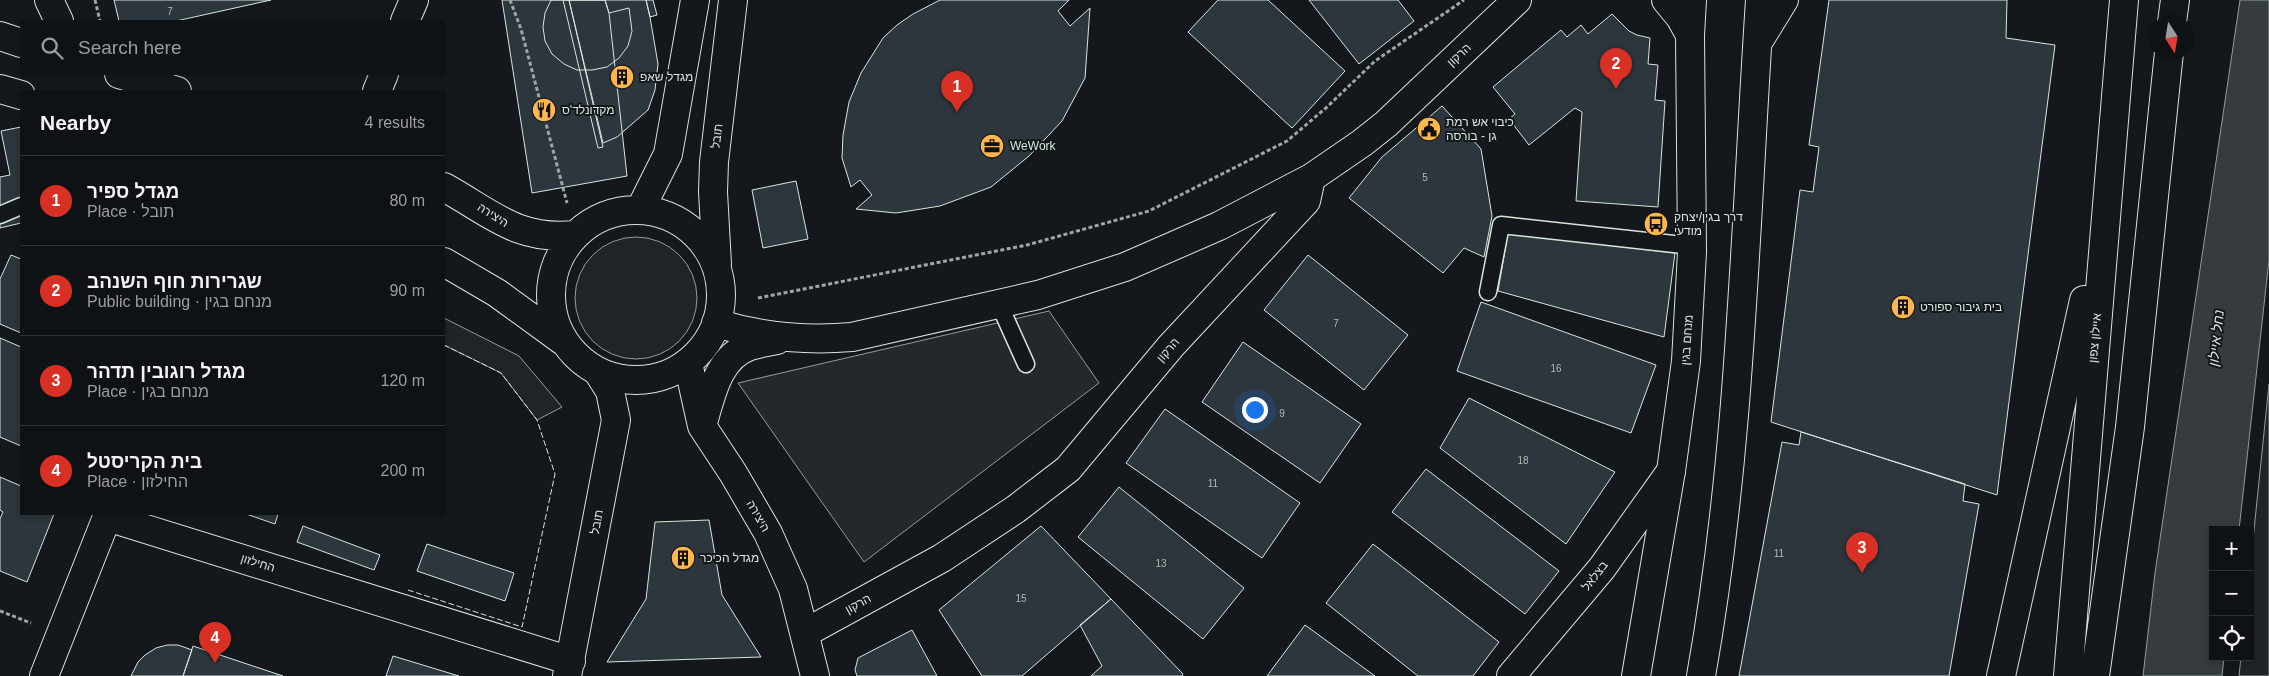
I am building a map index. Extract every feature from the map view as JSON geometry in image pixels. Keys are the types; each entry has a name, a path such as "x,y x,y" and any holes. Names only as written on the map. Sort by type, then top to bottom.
{"main road":[{"path":"49,0 59,20"},
{"path":"405,20 414,0"},
{"path":"640,210 659,176 668,154 695,0"},
{"name":"תובל","path":"718,273 714,226 714,162 733,0"},
{"name":"הרקון","path":"805,633 942,558 1016,508 1068,469 1171,346 1306,201 1311,178 1386,124 1517,0"},
{"name":"הרקון","path":"1492,24 1536,0"},
{"path":"1666,0 1680,17 1690,35"},
{"name":"מנחם בגין","path":"1636,676 1686,361 1692,246 1690,35 1692,0"},
{"path":"1701,676 1712,616 1738,376 1760,0"},
{"path":"1758,42 1784,0"},
{"name":"איילון צפון","path":"2068,676 2124,0"},
{"path":"2173,15 2175,0"},
{"path":"0,36 20,43"},
{"path":"2096,676 2130,426 2168,60"},
{"path":"122,75 174,90"},
{"path":"377,90 384,75"},
{"path":"0,89 20,95"},
{"path":"716,323 785,339 822,340 852,337 1038,295 1125,267 1219,226 1311,178"},
{"name":"היצירה","path":"445,188 508,225 527,233 554,237 575,235"},
{"path":"2001,676 2106,201"},
{"path":"445,263 497,293 563,341 578,358 598,372 619,379 643,380 667,375 688,363 704,346 716,323 721,298 718,273 707,248 689,229 666,215 640,210 613,213 588,224 564,248 554,270 550,294 553,319 563,341"},
{"path":"702,426 719,372 734,354 750,346 785,339"},
{"name":"היצירה","path":"688,363 702,426 733,473 768,533 793,589 815,676"},
{"name":"תובל","path":"569,668 616,420 610,391 598,372"},
{"name":"בצלאל","path":"1512,676 1602,568 1670,471"},
{"name":"החילזון","path":"44,676 108,517 569,668"}],"lane":[{"path":"0,216 20,206"},
{"path":"1488,292 1500,225 1692,246"},
{"path":"999,304 1026,364"}],"path":[{"path":"94,0 100,20"},
{"path":"510,0 521,29 575,235"}],"shaded area":[{"path":"636,237 659,241 679,255 693,275 697,298 693,321 679,341 659,355 636,359 613,355 593,341 579,321 575,298 579,275 593,255 613,241"},
{"path":"1049,311 1099,383 864,562 738,383"},
{"path":"445,319 519,356 562,407 537,420 501,373 445,345"},
{"path":"2269,384 2269,676 2239,676 2241,661 2254,661 2254,530"}],"water":[{"name":"נחל איילון","path":"2240,0 2269,0 2269,260 2239,526 2209,526 2209,661 2224,661 2222,676 2143,676 2155,573"}],"building":[{"path":"114,0 271,0 181,20 119,20"},
{"path":"502,0 605,0 609,13 627,176 532,193"},
{"path":"551,0 605,0 609,13 629,8 632,31 628,46 619,58 607,67 577,70 564,64 552,54 545,41 543,27 545,13"},
{"path":"563,0 569,0 603,147 598,148"},
{"name":"מגדל שאפ","path":"569,0 646,0 658,64 655,90 648,110 617,137 603,143"},
{"path":"646,0 653,0 657,15 650,17"},
{"path":"940,0 1069,0 1058,11 1070,26 1090,8 1085,78 1062,121 1029,156 991,187 940,206 896,213 856,209 872,195 860,180 851,187 842,158 843,135 849,102 861,73 883,38 913,14"},
{"path":"1218,0 1268,0 1345,71 1292,128 1188,32"},
{"path":"1309,0 1398,0 1414,21 1359,64"},
{"name":"בית גיבור ספורט","path":"1829,0 2007,0 2006,38 2055,45 1997,495 1771,422 1800,190 1813,192 1819,147 1809,145"},
{"path":"1612,14 1629,31 1650,38 1648,64 1658,65 1655,100 1665,101 1658,207 1576,201 1582,112 1575,108 1529,145 1509,119 1515,114 1493,87 1561,30 1567,37 1581,25 1588,34"},
{"path":"1442,106 1481,149 1492,216 1484,257 1464,248 1443,273 1349,198 1382,157"},
{"path":"20,127 20,223 0,228 0,177 10,175 1,131"},
{"path":"796,181 808,239 763,248 752,190"},
{"path":"1508,233 1675,253 1664,337 1498,291"},
{"path":"11,255 20,259 20,333 0,324 0,279"},
{"path":"1308,255 1408,335 1364,390 1264,310"},
{"path":"1481,302 1656,365 1631,433 1457,371"},
{"path":"0,338 20,347 20,446 0,437"},
{"path":"1243,342 1361,424 1320,483 1202,402"},
{"path":"1469,398 1615,472 1566,544 1440,448"},
{"path":"1165,409 1300,503 1262,558 1126,463"},
{"path":"1801,432 1965,484 1963,501 1979,504 1949,676 1739,676 1782,442 1799,445"},
{"path":"1426,469 1559,571 1525,614 1392,512"},
{"path":"0,477 20,486 20,515 54,515 27,582 0,571 0,519 3,512 0,510"},
{"path":"1119,487 1244,588 1203,639 1078,537"},
{"path":"249,515 278,515 275,524"},
{"name":"מגדל הכיכר","path":"709,520 722,595 761,657 607,662 646,599 655,522"},
{"path":"303,526 380,555 374,570 297,542"},
{"path":"1041,526 1111,599 1022,676 982,676 939,610"},
{"path":"427,544 514,573 505,601 417,571"},
{"path":"1373,544 1499,642 1473,676 1418,676 1326,603"},
{"path":"1111,599 1183,674 1182,676 1091,676 1102,666 1080,625"},
{"path":"1305,625 1375,676 1267,676"},
{"path":"912,630 937,676 857,676 855,670 858,658"},
{"path":"178,645 192,650 183,676 131,676 138,662 145,655 156,648"},
{"path":"193,646 283,676 183,676"},
{"path":"393,656 459,676 386,676"}],"fence":[{"path":"408,590 522,627 555,474 537,420 501,373 445,345"}],"place":[{"name":"מגדל שאפ","path":"622,77"},
{"name":"שגרירות חוף השנהב","path":"1616,89"},
{"name":"מקדונלד'ס","path":"544,110"},
{"name":"מגדל ספיר","path":"957,112"},
{"name":"כיבוי אש רמת גן - בורסה","path":"1429,129"},
{"name":"WeWork","path":"992,146"},
{"name":"דרך בגין/יצחק מודעי","path":"1656,224"},
{"name":"בית גיבור ספורט","path":"1903,307"},
{"name":"מגדל הכיכר","path":"683,558"},
{"name":"מגדל רוגובין תדהר","path":"1862,573"},
{"name":"בית הקריסטל","path":"215,663"}]}
